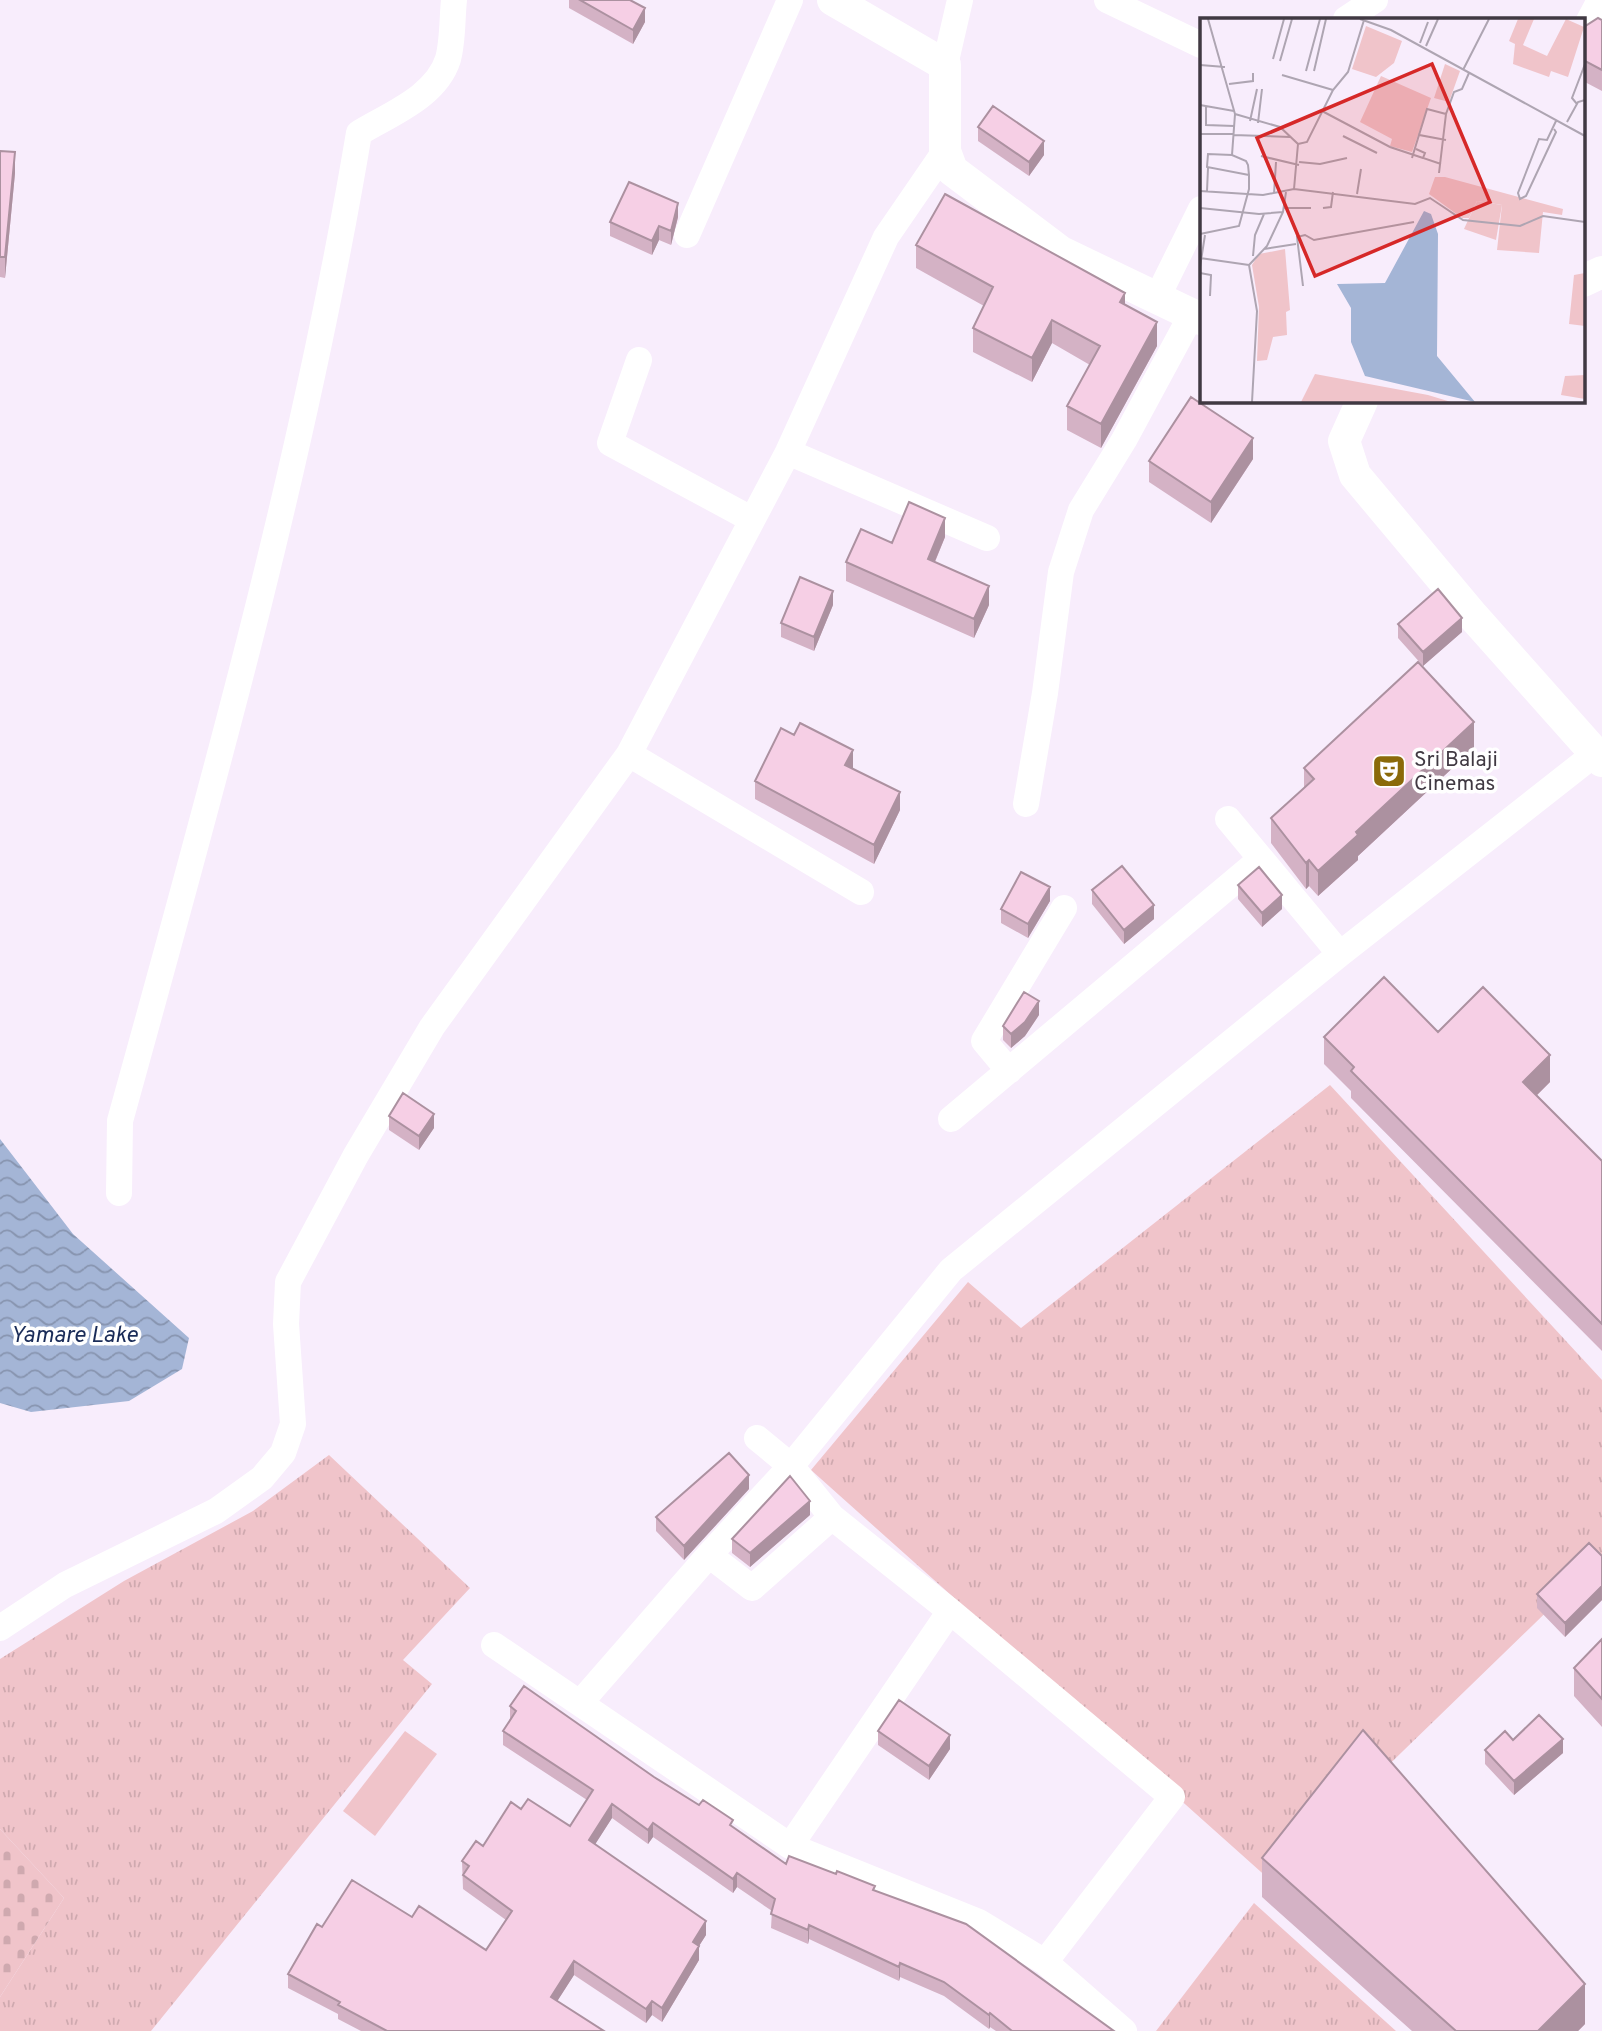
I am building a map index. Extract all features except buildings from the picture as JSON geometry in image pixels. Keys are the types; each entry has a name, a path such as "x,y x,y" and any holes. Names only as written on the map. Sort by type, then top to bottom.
{"street":[{"path":"118,1192 120,1121 271,548 336,271 359,133 422,95 435,83 449,56 454,0"},
{"path":"687,235 790,0"},
{"path":"833,0 946,65"},
{"path":"960,0 946,65 944,151 951,170 1061,252 1197,316 1081,510 1061,572 1045,693 1026,804"},
{"path":"1107,0 1200,45"},
{"path":"1348,18 1376,0"},
{"path":"1584,30 1600,0"},
{"path":"0,1628 65,1585 216,1511 262,1478 283,1453 293,1424 286,1324 288,1282 356,1155 432,1027 629,754 788,452 886,237 944,151"},
{"path":"1157,298 1200,211"},
{"path":"1584,281 1602,272"},
{"path":"639,360 610,443 751,519"},
{"path":"580,1703 791,1466 951,1270 1340,954 1599,757 1474,616 1356,475 1344,441 1362,402"},
{"path":"788,452 987,538"},
{"path":"629,754 861,892"},
{"path":"1228,819 1340,954"},
{"path":"951,1119 1261,859"},
{"path":"1009,1071 984,1041 1064,908"},
{"path":"757,1438 791,1466 832,1517 950,1611 1171,1797 1045,1962"},
{"path":"709,1555 752,1588 832,1517"},
{"path":"790,1846 950,1611"},
{"path":"494,1645 790,1846 979,1922 1045,1962 1124,2031"}],"green space":[{"path":"1330,1085 1602,1380 1602,1558 1270,1880 811,1470 968,1282 1021,1328"},
{"path":"329,1455 470,1588 403,1660 432,1684 151,2031 0,2031 0,1997 64,1898 0,1829 0,1659 124,1581 253,1511"},
{"path":"405,1731 437,1754 375,1836 343,1811"},
{"path":"0,1829 64,1898 0,1997"},
{"path":"1254,1903 1396,2031 1156,2031"}],"water":[{"name":"Yamare Lake","path":"0,1139 73,1234 189,1338 182,1369 129,1401 31,1412 0,1403"}],"place":[{"name":"Sri Balaji Cinemas","path":"1389,771"}]}
